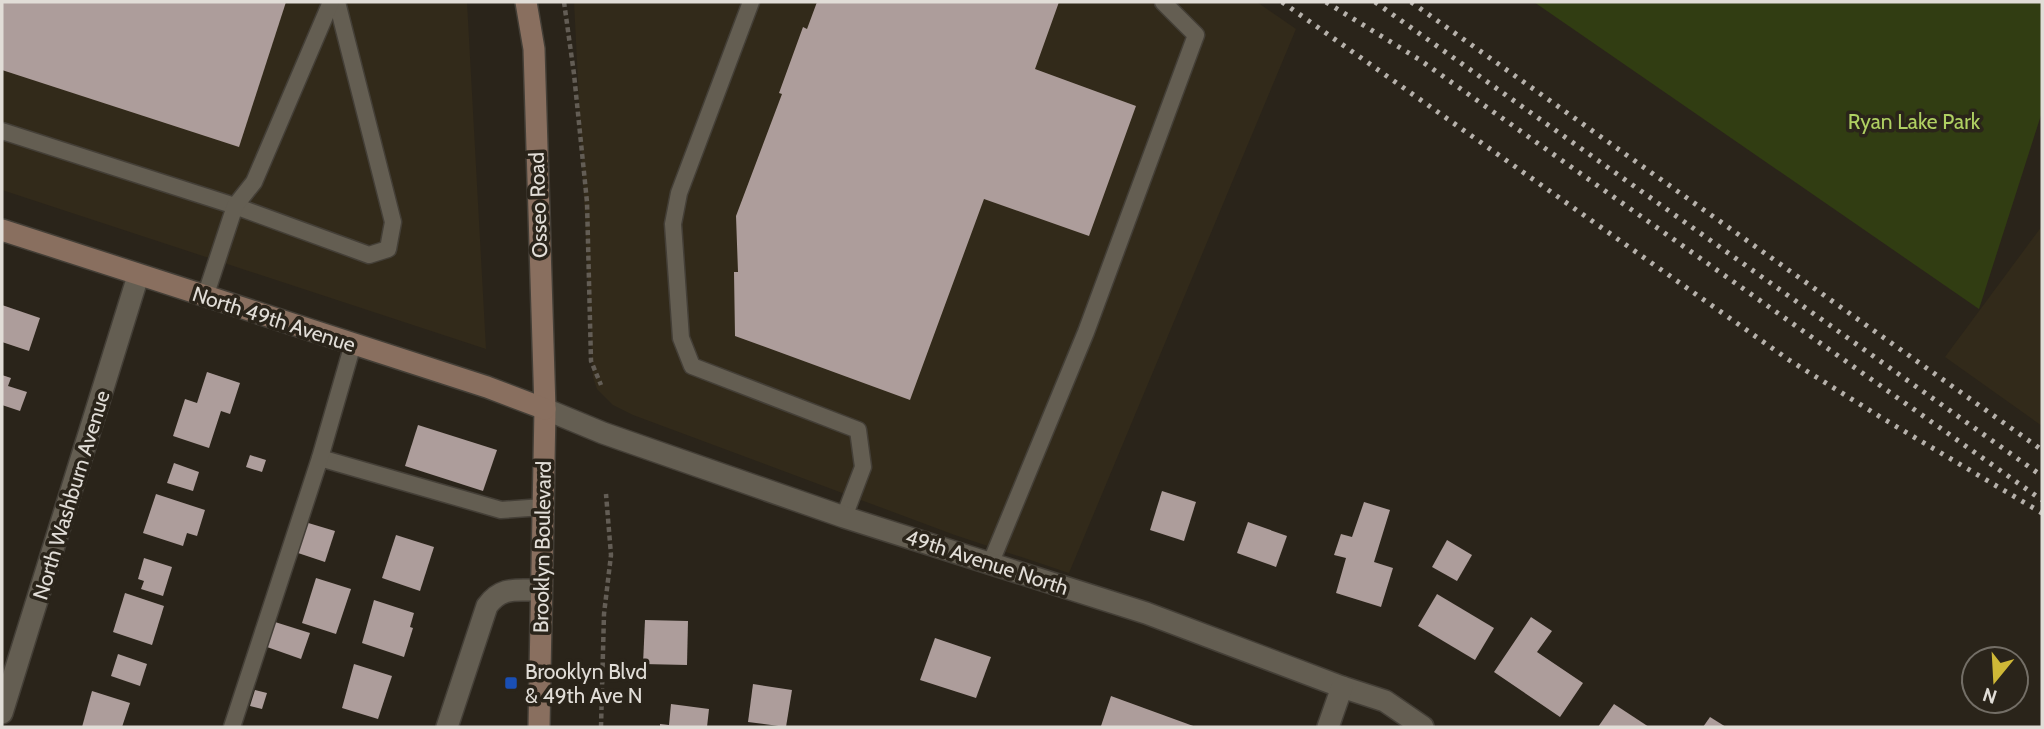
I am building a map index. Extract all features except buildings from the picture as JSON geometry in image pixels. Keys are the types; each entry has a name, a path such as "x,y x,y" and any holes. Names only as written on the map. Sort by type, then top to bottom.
{"main road":[{"name":"Osseo Road","path":"526,2 534,49 545,409"},
{"name":"North 49th Avenue","path":"2,230 545,409"},
{"name":"Brooklyn Boulevard","path":"539,727 545,409"}],"street":[{"name":"North Washburn Avenue","path":"2,713 138,275"},
{"name":"49th Avenue North","path":"545,409 603,433 844,517 1146,613 1385,701 1423,727"},
{"path":"447,727 487,606 493,597 503,591 541,590"},
{"path":"1328,727 1342,687"}],"lane":[{"path":"205,297 235,206 254,182 331,2"},
{"path":"2,131 235,206 369,255 388,248 393,222 337,2"},
{"path":"751,2 679,192 673,224 681,338 692,366 858,430 863,467 844,517"},
{"path":"991,562 1086,332 1196,35 1163,2"},
{"path":"232,727 320,458 354,344"},
{"path":"320,458 501,510 543,508"}],"path":[{"path":"564,2 587,202 592,361 601,385"},
{"path":"601,727 604,614 611,555 606,494"}],"shaded area":[{"path":"2,2 467,2 486,349 2,190"},
{"path":"574,2 1257,2 1296,29 1069,573 952,534 633,415 613,405 597,389 593,377"},
{"path":"2042,226 2042,426 1945,357"}],"green space":[{"name":"Ryan Lake Park","path":"1534,2 2042,2 2042,112 1979,309"}],"railway":[{"path":"1282,2 1789,360 2042,513"},
{"path":"1326,2 1420,60 2042,500"},
{"path":"1375,2 2042,476"},
{"path":"1411,2 2042,450"}],"place":[{"name":"Brooklyn Blvd & 49th Ave N","path":"511,683"}]}
